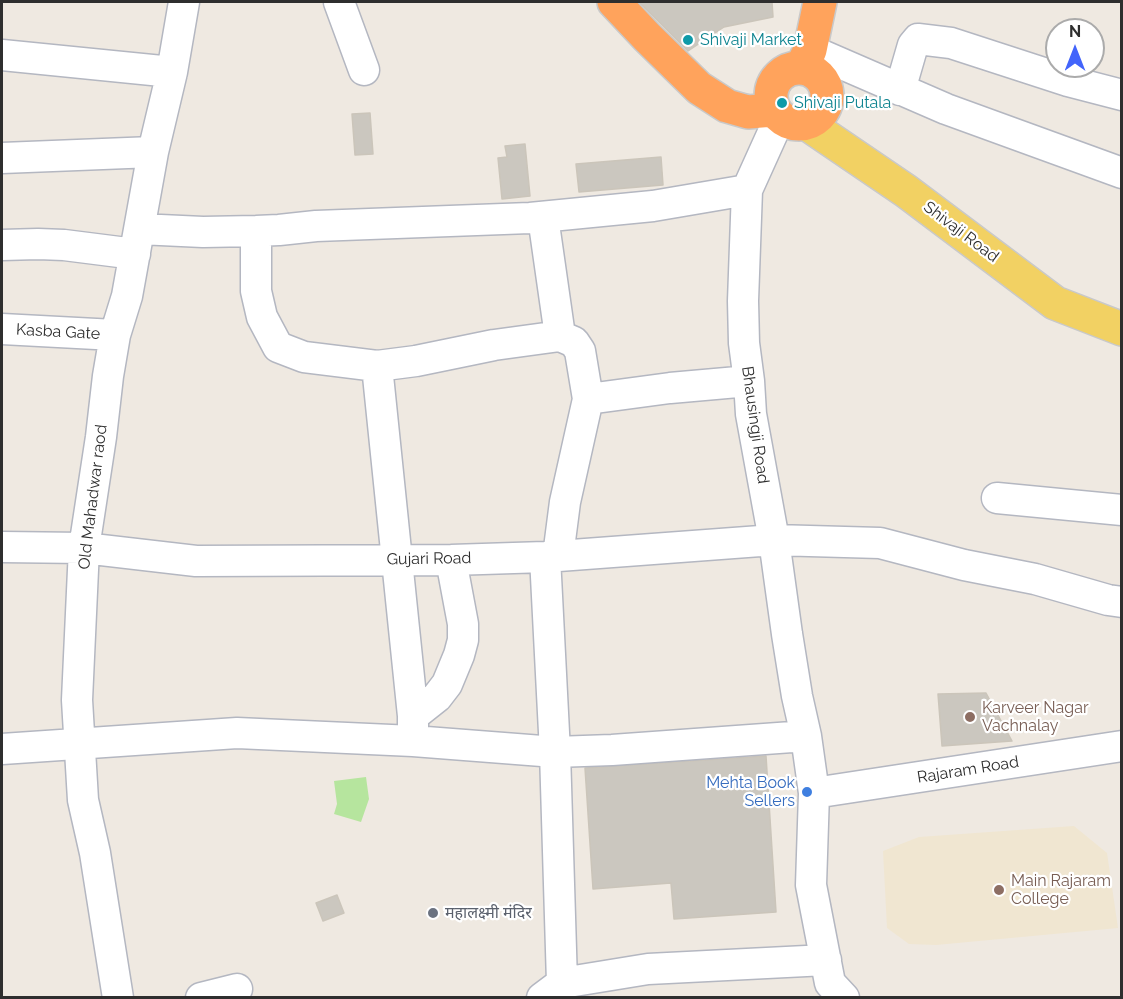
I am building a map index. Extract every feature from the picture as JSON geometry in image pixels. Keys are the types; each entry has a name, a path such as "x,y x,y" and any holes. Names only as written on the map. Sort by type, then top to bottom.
{"highway":[{"path":"614,2 699,88 727,106 748,112 815,120 822,113 828,96 822,79 814,72 806,59"},
{"path":"787,117 771,101 771,92 780,75 806,59 820,2"}],"main road":[{"name":"Shivaji Road","path":"787,117 906,191 1055,303 1122,329"}],"street":[{"name":"Old Mahadwar raod","path":"118,998 95,853 83,800 77,700 84,548 115,335 127,296 153,152 172,72 184,2"},
{"path":"339,2 364,70"},
{"path":"900,90 913,45 918,39 951,42 1068,81 1122,95"},
{"path":"2,55 172,72"},
{"path":"806,59 900,90 1122,173"},
{"name":"Bhausingji Road","path":"787,117 747,190 743,301 744,343 751,414 774,540 814,793 811,885 830,983 844,998"},
{"path":"2,158 153,152"},
{"path":"2,245 137,242 203,232 543,217 653,207 747,190"},
{"path":"543,217 560,336"},
{"path":"256,231 256,291 261,317 278,347 304,357 377,366 416,362 494,345 560,336 574,342 580,351 588,399 552,556 555,752 552,990 648,969 826,960"},
{"name":"Kasba Gate","path":"2,330 115,335"},
{"path":"377,366 413,729"},
{"path":"588,399 670,388 749,381"},
{"path":"997,498 1122,510"},
{"name":"Gujari Road","path":"2,547 84,548 196,561 451,560 552,556 774,540 880,543 1122,602"},
{"path":"413,729 447,684 463,640 463,624 451,560"},
{"path":"2,749 237,733 413,729 555,752 806,736"},
{"name":"Rajaram Road","path":"814,793 1122,746"},
{"path":"201,998 237,989"}],"shaded area":[{"name":"Main Rajaram College","path":"1074,826 1107,853 1118,928 936,945 909,944 887,928 883,851 919,837"}],"green space":[{"path":"366,777 369,799 361,822 334,814 337,804 334,781"}],"building":[{"name":"Shivaji Market","path":"639,2 772,2 773,17 724,27 688,51"},
{"path":"370,113 373,154 355,155 352,114"},
{"path":"525,144 530,196 502,199 498,158 507,157 505,146"},
{"path":"661,157 663,185 579,192 576,164"},
{"name":"Karveer Nagar Vachnalay","path":"986,693 1012,741 942,746 938,694"},
{"path":"766,756 776,912 674,919 671,883 593,889 585,768"},
{"path":"337,895 344,913 323,921 316,903"}],"place":[{"name":"Shivaji Market","path":"688,40"},
{"name":"Shivaji Putala","path":"782,103"},
{"name":"Karveer Nagar Vachnalay","path":"970,717"},
{"name":"Mehta Book Sellers","path":"807,792"},
{"name":"Main Rajaram College","path":"999,890"},
{"name":"महालक्ष्मी मंदिर","path":"433,913"}]}
